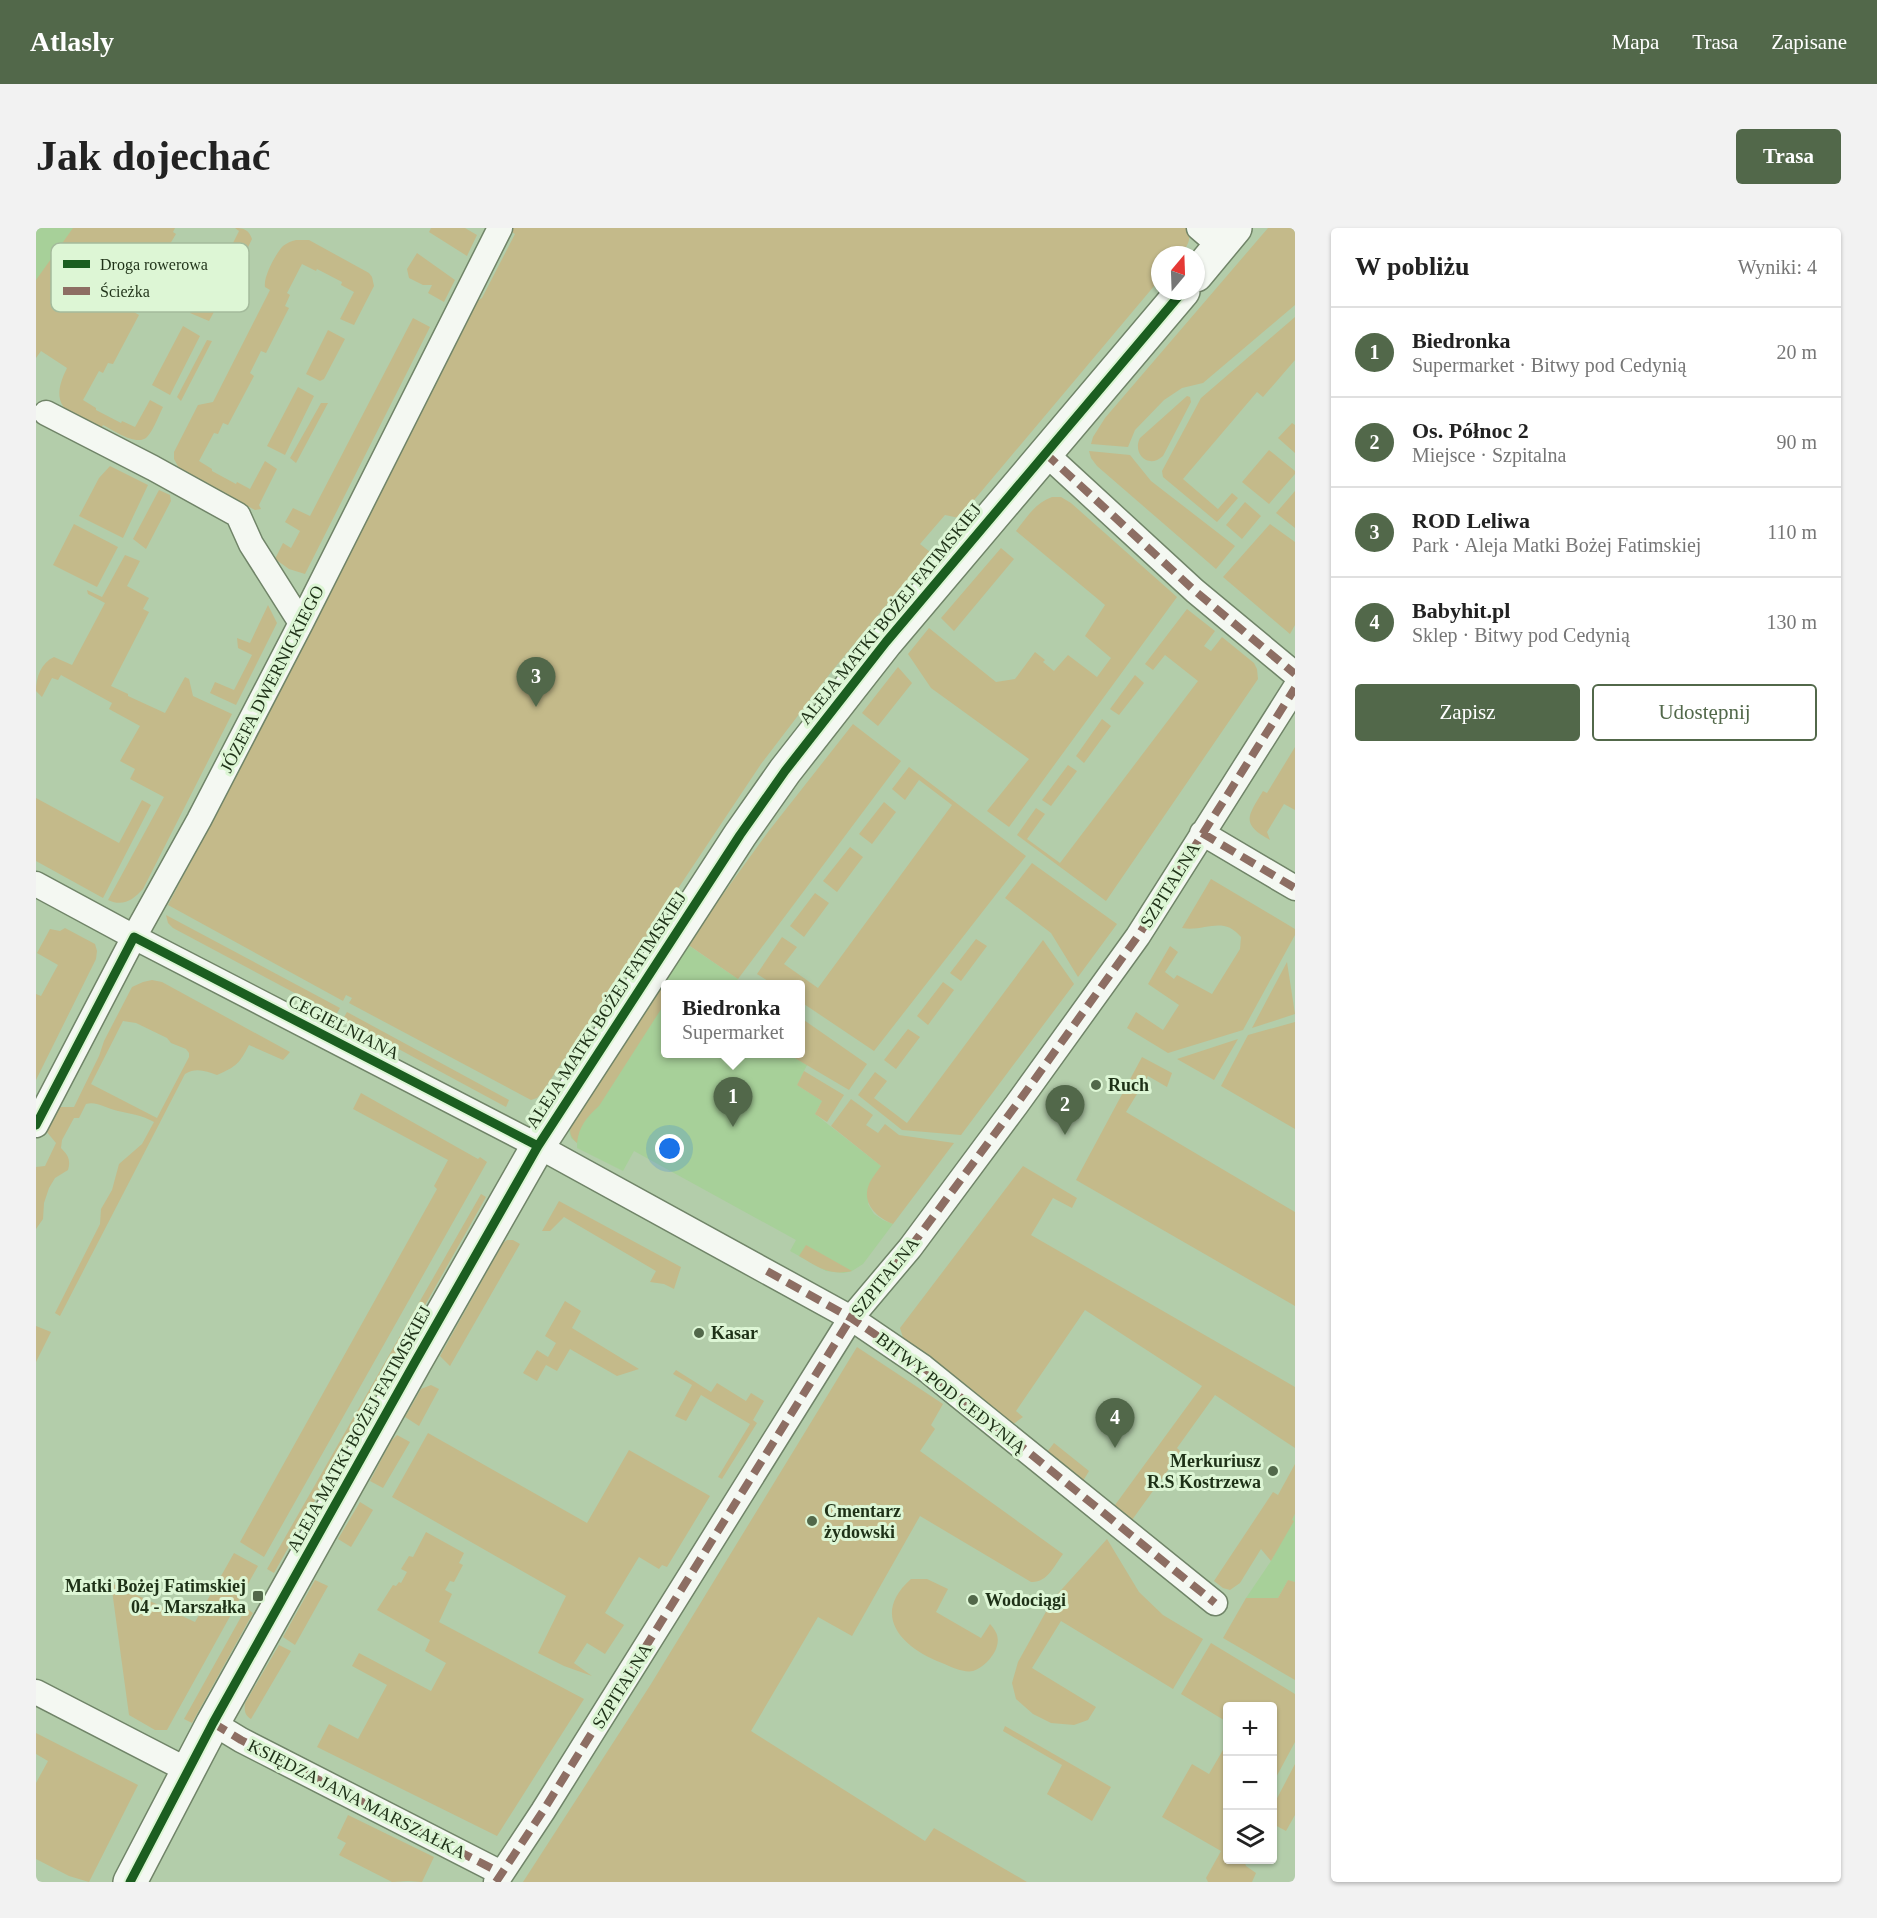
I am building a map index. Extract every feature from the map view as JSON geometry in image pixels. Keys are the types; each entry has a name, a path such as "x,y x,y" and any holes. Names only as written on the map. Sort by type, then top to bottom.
{"street":[{"name":"JÓZEFA DWERNICKIEGO","path":"36,1125 134,937 194,830 500,228"},
{"path":"1205,258 1218,234"},
{"name":"ALEJA MATKI BOŻEJ FATIMSKIEJ","path":"130,1882 213,1723 414,1362 538,1146 722,863 785,771 886,642 1175,300"},
{"path":"46,413 238,515 251,544 301,623"},
{"path":"1045,453 1196,591 1295,674"},
{"name":"SZPITALNA","path":"499,1878 550,1801 851,1317 910,1248 1038,1076 1138,936 1295,688"},
{"path":"1202,833 1295,888"},
{"name":"CEGIELNIANA","path":"36,884 538,1146"},
{"name":"BITWY POD CEDYNIĄ","path":"538,1146 851,1317 922,1367 1215,1603"},
{"path":"36,1692 187,1770"},
{"name":"KSIĘDZA JANA MARSZAŁKA","path":"213,1723 499,1878"}],"shaded area":[{"path":"36,228 129,228 118,243 51,243 51,312 67,312 36,353"},
{"path":"73,228 175,228 173,232 176,234 171,243 62,243"},
{"path":"235,228 241,228 249,233 252,239 249,245 249,243 233,243 239,231"},
{"path":"431,228 465,228 477,235 467,256 429,232"},
{"path":"505,228 1189,228 1190,232 1186,246 1151,246 1151,290 959,518 945,515 920,544 930,552 832,671 761,764 541,1094 531,1100 349,1003 352,998 346,995 343,1001 168,905 477,301 482,298 515,234"},
{"path":"1268,228 1295,228 1295,305 1203,383 1182,388 1164,400 1135,430 1128,447 1091,444 1105,418"},
{"path":"296,240 309,240 369,273 374,286 354,325 340,319 354,292 341,285 342,282 302,264 287,293 290,295 285,306 289,308 266,353 261,351 250,373 254,376 228,425 223,423 218,434 214,433 199,461 212,471 250,489 265,461 277,469 259,505 261,509 255,510 181,472 174,459 174,452 198,405 213,402 270,290 265,287 265,283 274,259 283,246"},
{"path":"417,253 455,280 444,302 428,293 432,285 423,285 409,278 407,269"},
{"path":"51,259 51,312 134,312 139,315 113,364 108,363 103,373 99,371 83,400 96,410 121,423 122,421 135,427 150,400 163,407 151,431 143,440 125,437 103,425 100,430 64,408 59,392 67,368 41,351 36,358 36,280"},
{"path":"191,312 214,312 209,321"},
{"path":"1295,317 1295,360 1263,397 1257,392 1183,479 1218,509 1232,493 1238,498 1217,522 1163,477 1162,471 1201,398"},
{"path":"413,318 430,327 305,574 289,569 275,559 283,543 291,548 300,531 285,522 293,508 310,516"},
{"path":"183,326 200,336 170,395 152,385"},
{"path":"328,330 345,339 324,379 320,381 306,374"},
{"path":"207,340 212,341 181,401 177,397"},
{"path":"298,387 314,396 285,455 267,446"},
{"path":"1187,396 1190,397 1191,402 1163,456 1152,461 1143,458 1138,449 1140,438"},
{"path":"321,403 328,403 296,463 290,458"},
{"path":"1292,423 1295,425 1295,453 1278,438"},
{"path":"1269,450 1295,471 1295,474 1269,504 1242,482"},
{"path":"1089,451 1130,455 1151,481 1235,546 1216,569 1097,466"},
{"path":"110,466 148,485 123,538 79,516 99,478"},
{"path":"159,490 170,495 171,501 146,549 133,539"},
{"path":"1295,491 1295,528 1276,513"},
{"path":"1052,497 1061,497 1071,503 1177,597 1009,827 987,811 1029,759 931,688 908,654 929,628 996,682 1015,679 1035,652 1054,671 1068,655 1097,677 1111,658 1085,636 1105,605 1016,531 1036,507"},
{"path":"1245,502 1261,516 1242,539 1226,525"},
{"path":"74,524 118,547 97,587 53,565"},
{"path":"1270,524 1295,542 1295,625 1290,634 1223,577"},
{"path":"1001,548 1014,559 954,631 941,618"},
{"path":"125,555 140,561 127,586 149,598 143,609 149,612 111,686 165,713 185,677 189,679 193,696 232,714 143,889 131,899 118,903 108,900 164,797 130,779 135,769 120,761 140,726 109,709 112,703 61,675 58,680 52,678 42,697 36,691 40,671 49,660 54,657 72,665 105,603 88,594 87,590 102,597"},
{"path":"268,605 277,623 236,705 210,693 215,682 234,690 252,655 238,648 237,638 250,643"},
{"path":"1187,609 1215,631 1204,646 1211,651 1222,637 1254,663 1258,679 1106,901 1017,835 1036,808 1045,814 1027,839 1060,863 1198,681 1165,655 1153,670 1145,664"},
{"path":"898,667 912,683 878,726 862,713"},
{"path":"1135,675 1144,683 1119,715 1110,709"},
{"path":"1102,719 1111,726 1084,763 1076,756"},
{"path":"853,724 901,761 738,979 687,944 768,832"},
{"path":"1295,747 1295,810 1284,804 1267,832 1270,840 1254,829 1250,819 1251,813 1263,791 1267,793"},
{"path":"1068,765 1077,771 1051,806 1042,800"},
{"path":"909,767 1026,856 874,1051 805,1005 805,980 767,980 757,974 782,937 797,947 784,964 818,988 952,805 919,780 905,800 892,789"},
{"path":"36,798 119,843 142,800 151,805 103,898 36,861"},
{"path":"884,802 896,812 872,844 859,834"},
{"path":"850,847 863,857 837,892 823,881"},
{"path":"1032,863 1117,924 1078,977 1051,933 1005,898"},
{"path":"1211,879 1295,929 1295,935 1243,1030 1168,1053 1127,1028 1136,1012 1163,1030 1179,1005 1148,984 1170,946 1178,952 1165,972 1174,979 1177,975 1212,994 1240,949 1241,937 1227,927 1182,928"},
{"path":"815,893 829,903 804,937 790,926"},
{"path":"166,915 340,1008 336,1015 173,928 168,923"},
{"path":"65,928 95,944 96,959 36,1080 36,994 41,996 58,965 37,953 50,929 60,931"},
{"path":"976,939 987,946 961,981 950,973"},
{"path":"1043,940 1074,984 961,1135 902,1130 858,1095 875,1072 887,1081 874,1098 907,1123"},
{"path":"682,941 738,979 661,980 661,1058 795,1058 807,1065 797,1085 822,1101 815,1114 881,1166 868,1204 874,1214 893,1224 863,1264 844,1273 826,1271 790,1251 796,1240 634,1151 623,1171 577,1148 577,1143 571,1138 569,1131"},
{"path":"1287,962 1295,1014 1252,1028"},
{"path":"152,980 162,982 290,1052 283,1060 249,1045 237,1064 217,1075 197,1070 185,1074 60,1316 55,1313 100,1224 101,1209 112,1190 119,1164 142,1144 154,1122 98,1104 86,1104 79,1118 74,1118 62,1140 61,1148 69,1160 68,1170 55,1178 49,1188 44,1203 43,1219 36,1229 36,1167 45,1166 56,1143 46,1131 58,1107 74,1107 132,987","holes":["123,1021 136,1023 167,1038 171,1043 186,1049 189,1053 157,1118 91,1084"]},
{"path":"943,982 954,990 928,1025 917,1016"},
{"path":"660,987 661,1009 599,1106 584,1122 577,1143 570,1133 572,1121"},
{"path":"347,1012 509,1100 506,1107 343,1019"},
{"path":"805,1021 867,1064 849,1090 795,1058 805,1058"},
{"path":"1295,1022 1295,1129 1221,1086 1248,1035"},
{"path":"908,1029 920,1037 896,1069 884,1060"},
{"path":"1238,1039 1214,1080 1177,1059"},
{"path":"1142,1057 1172,1073 1167,1087 1148,1076 1126,1112 1295,1212 1295,1306 1076,1180"},
{"path":"804,1071 844,1095 827,1122 815,1114 822,1101 797,1085"},
{"path":"361,1093 487,1162 264,1557 240,1542 437,1189 434,1186 448,1160 353,1109"},
{"path":"851,1099 873,1115 866,1125 878,1133 885,1124 899,1135 954,1143 893,1224 876,1213 868,1202 867,1189 881,1166 831,1126"},
{"path":"1023,1166 1077,1198 1072,1208 1053,1198 1031,1235 1295,1387 1295,1448 1215,1395 1177,1448 1181,1452 1132,1520 1115,1505 1202,1386 1085,1310 1016,1411 1023,1417 1012,1425 904,1341 900,1328"},
{"path":"481,1194 486,1197 274,1573 267,1569"},
{"path":"559,1201 681,1267 674,1289 664,1284 650,1282 656,1271 564,1217 550,1231 542,1231"},
{"path":"507,1240 520,1244 450,1366 440,1356 503,1243"},
{"path":"806,1245 852,1271 824,1270 812,1264 799,1256"},
{"path":"565,1301 581,1311 572,1328 639,1369 617,1376 570,1349 557,1371 546,1365 537,1381 523,1373 537,1350 548,1357 556,1343 545,1336"},
{"path":"36,1326 51,1332 36,1362"},
{"name":"Cmentarz żydowski","path":"857,1347 943,1404 931,1425 935,1429 920,1451 1063,1554 1046,1577 1037,1582 1031,1582 920,1516 852,1636 818,1617 751,1731 925,1841 934,1828 1027,1882 523,1882 651,1684"},
{"path":"676,1370 711,1392 717,1383 746,1401 751,1393 764,1401 753,1420 757,1423 722,1479 718,1477 750,1424 701,1395 686,1421 675,1416 692,1385 673,1374"},
{"path":"431,1385 439,1389 419,1426 405,1417 421,1389"},
{"path":"428,1433 587,1523 629,1450 710,1496 667,1567 662,1565 659,1569 639,1557 605,1613 624,1625 605,1654 587,1643 574,1663 592,1676 538,1653 566,1596 392,1497"},
{"path":"397,1435 410,1442 383,1488 370,1481 391,1441"},
{"path":"1054,1443 1089,1471 1083,1481 1047,1452"},
{"path":"1295,1464 1295,1514 1292,1520 1294,1521 1271,1561 1261,1549 1240,1583 1230,1590 1223,1588 1214,1581 1273,1492 1278,1495"},
{"path":"360,1502 373,1510 351,1547 338,1539"},
{"path":"1295,1514 1295,1582 1288,1580 1278,1598 1246,1598 1271,1561"},
{"path":"426,1532 464,1553 459,1563 463,1565 454,1582 450,1581 445,1590 452,1594 439,1622 584,1699 497,1836 317,1747 329,1724 358,1739 387,1685 352,1666 359,1653 431,1691 446,1663 425,1651 430,1640 377,1610 393,1585 401,1583 407,1572 401,1569 409,1556 413,1557"},
{"path":"1107,1539 1139,1592 1163,1615 1203,1639 1173,1689 1061,1621 1032,1668 1096,1707 1088,1720 1074,1725 1051,1723 1033,1714 1016,1699 1012,1683 1018,1662 1053,1599"},
{"path":"234,1553 258,1566 167,1730 155,1730 129,1715 111,1583 195,1622"},
{"path":"911,1579 927,1579 948,1589 936,1612 981,1638 990,1624 996,1633 998,1642 990,1659 984,1665 973,1671 957,1669 928,1657 904,1639 896,1629 892,1617 893,1605 899,1592"},
{"path":"315,1580 328,1586 295,1645 283,1637"},
{"path":"1288,1580 1295,1582 1295,1680 1223,1638 1246,1598 1278,1598"},
{"path":"246,1608 253,1613 192,1723 184,1719"},
{"path":"1211,1643 1295,1694 1295,1742 1277,1776 1277,1702 1223,1702 1223,1720 1181,1694"},
{"path":"279,1645 291,1651 251,1719 245,1712 245,1703"},
{"path":"1005,1726 1111,1787 1092,1821 1047,1794 1062,1765 1003,1731"},
{"path":"36,1733 138,1785 89,1882 69,1876 36,1859 36,1783 48,1761 36,1754"},
{"path":"1223,1750 1223,1864 1245,1864 1256,1873 1252,1882 1208,1882 1206,1878 1221,1851 1162,1817 1192,1764 1209,1774"},
{"path":"1295,1764 1295,1815 1286,1831 1277,1826 1277,1798"},
{"path":"348,1815 434,1857 422,1882 392,1882 339,1855 346,1843 337,1838"}],"marked path":[{"path":"1045,453 1195,591 1295,674"},
{"path":"496,1882 543,1811 851,1318 910,1248 1138,936 1295,688"},
{"path":"1202,833 1295,888"},
{"path":"767,1271 851,1318 923,1367 1215,1603"},
{"path":"213,1723 241,1740 501,1873"}],"cycle path":[{"path":"130,1882 213,1723 538,1146 740,835 785,771 886,642 1175,300"},
{"path":"36,1125 134,937 538,1146"}],"place":[{"name":"ROD Leliwa","path":"536,707"},
{"name":"Ruch","path":"1096,1085"},
{"name":"Biedronka","path":"733,1127"},
{"name":"Os. Północ 2","path":"1065,1135"},
{"name":"Kasar","path":"699,1333"},
{"name":"Babyhit.pl","path":"1115,1448"},
{"name":"Merkuriusz R.S Kostrzewa","path":"1273,1471"},
{"name":"Cmentarz żydowski","path":"812,1521"},
{"name":"Matki Bożej Fatimskiej 04 - Marszałka","path":"258,1596"},
{"name":"Wodociągi","path":"973,1600"}]}
